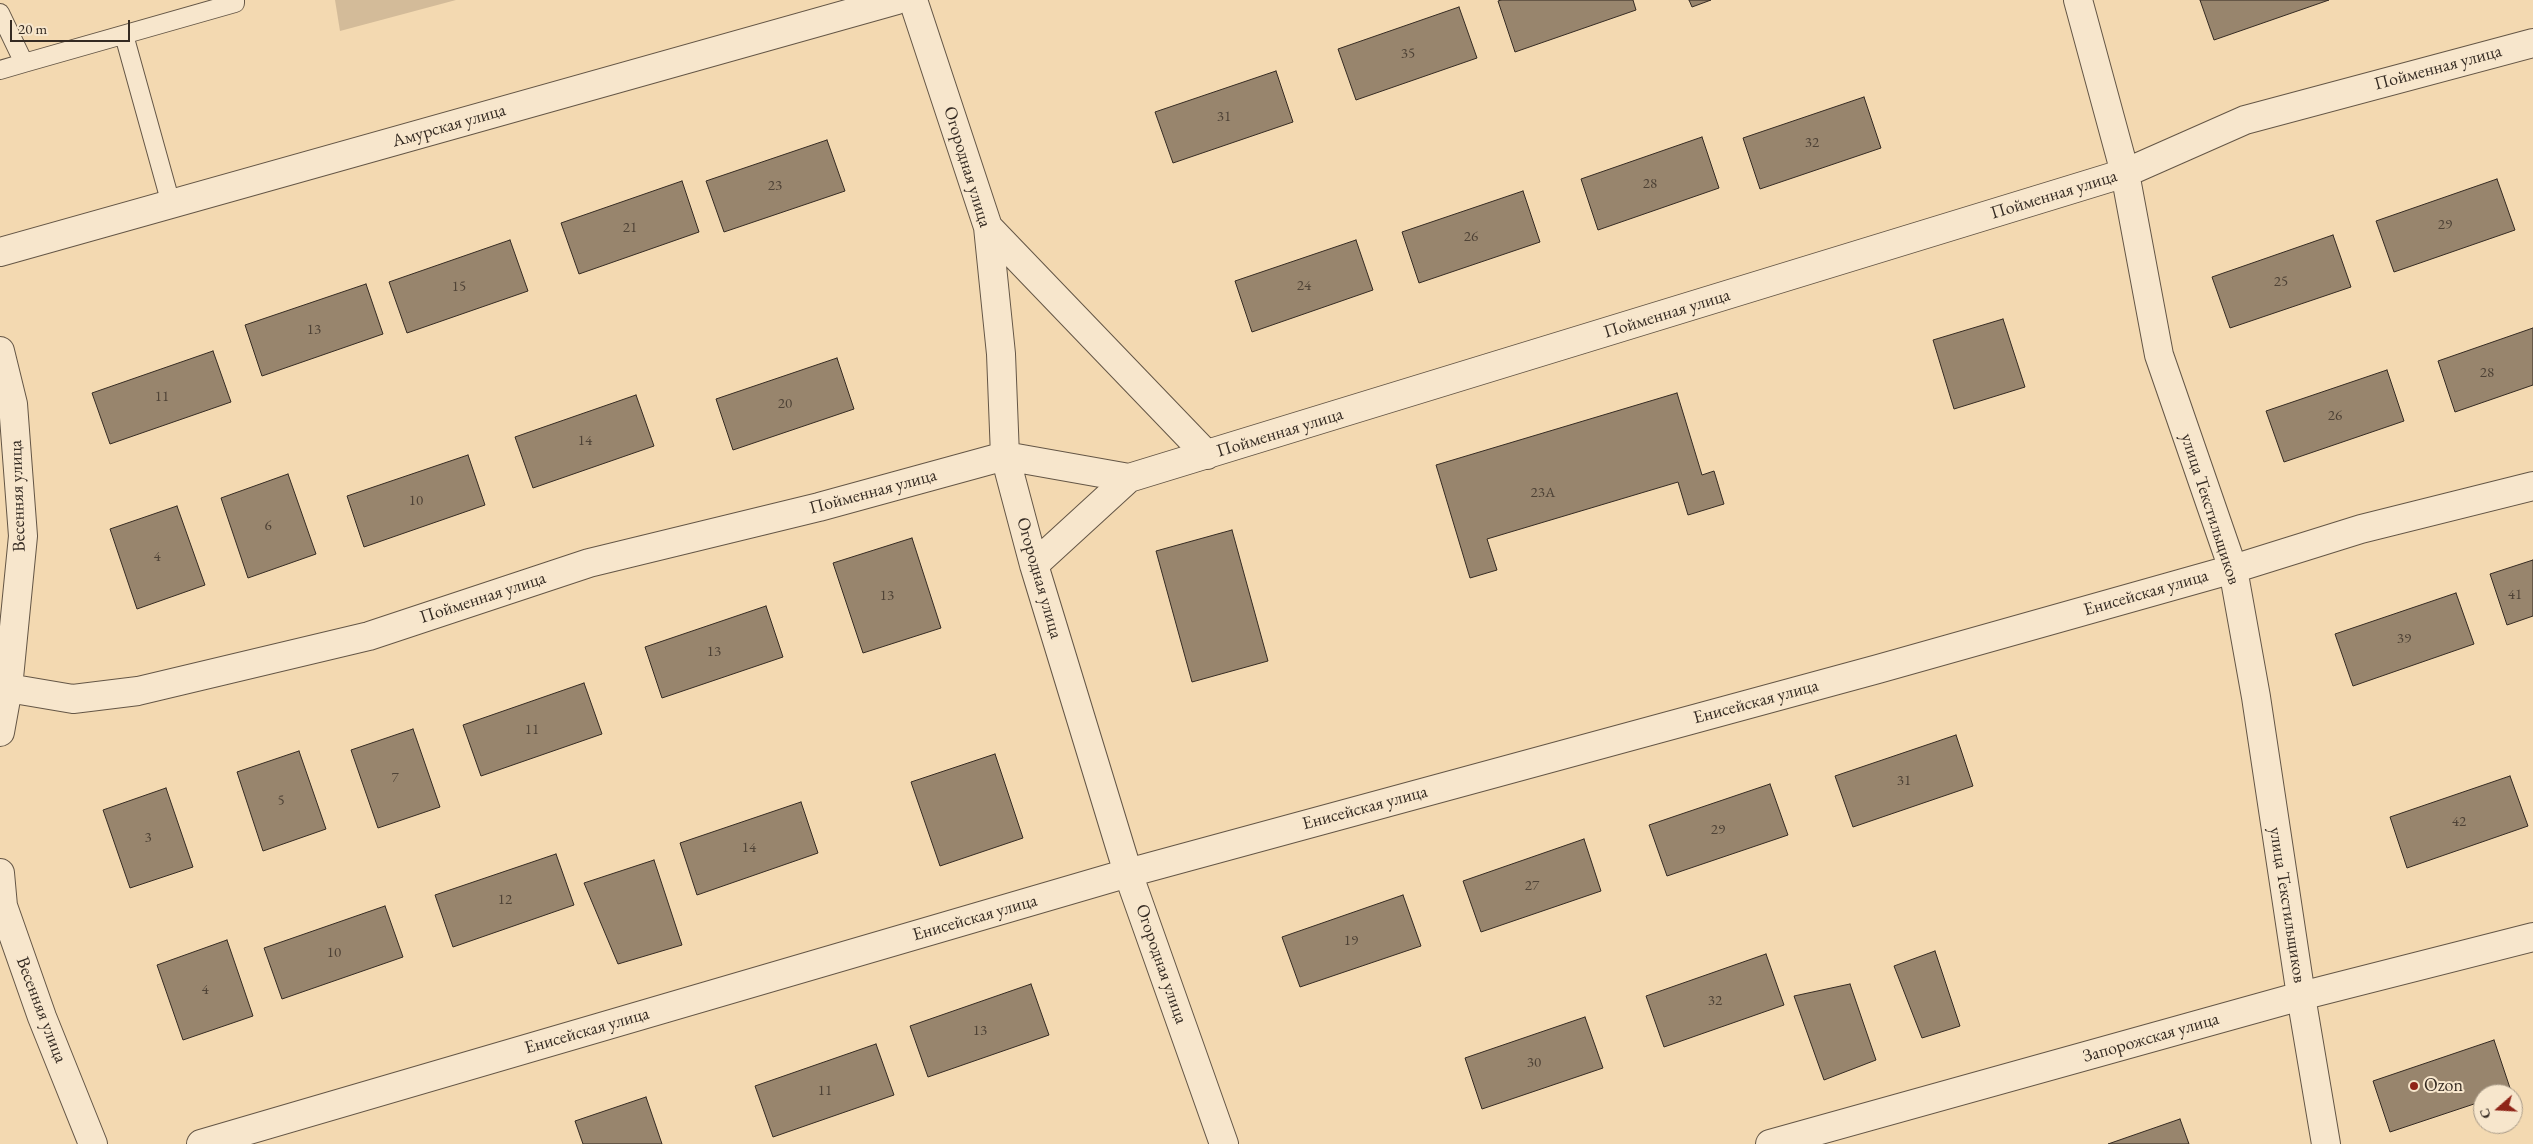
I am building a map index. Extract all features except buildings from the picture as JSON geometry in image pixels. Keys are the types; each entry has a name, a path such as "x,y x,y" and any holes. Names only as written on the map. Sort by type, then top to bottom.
{"street":[{"name":"Амурская улица","path":"0,252 898,0"},
{"name":"Огородная улица","path":"913,0 988,227 1001,354 1005,456 1034,565 1128,873 1224,1144"},
{"name":"улица Текстильщиков","path":"2078,0 2125,173 2159,355 2233,569 2256,697 2301,996 2326,1144"},
{"name":"Пойменная улица","path":"8,688 73,699 138,691 369,636 589,563 819,507 1005,456 1129,478 2125,173 2245,120 2533,43"},
{"path":"988,227 1207,455"},
{"name":"Весенняя улица","path":"0,351 13,404 22,536 8,688 0,732"},
{"path":"1034,565 1129,478"},
{"name":"Енисейская улица","path":"201,1144 1128,873 2233,569 2361,529 2533,486"},
{"name":"Весенняя улица","path":"0,873 3,906 42,1017 93,1144"},
{"name":"Запорожская улица","path":"1770,1144 2301,996 2533,937"}],"lane":[{"path":"0,70 234,3 235,0"},
{"path":"0,13 24,63"},
{"path":"124,35 171,204"}],"shaded area":[{"path":"335,0 456,0 340,31"}],"place":[{"name":"Ozon","path":"2414,1086"}]}
